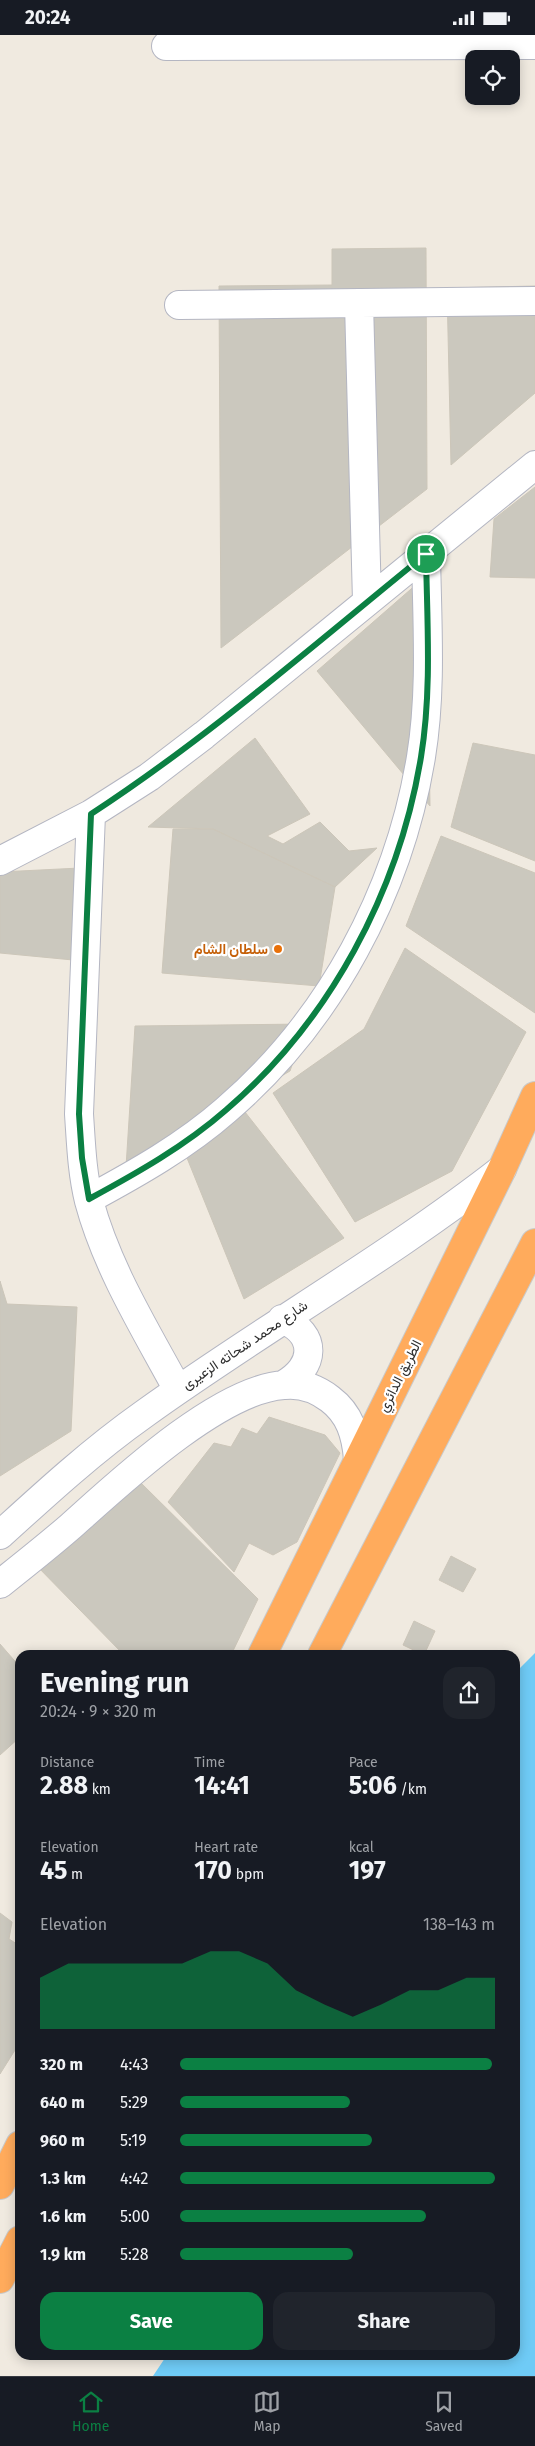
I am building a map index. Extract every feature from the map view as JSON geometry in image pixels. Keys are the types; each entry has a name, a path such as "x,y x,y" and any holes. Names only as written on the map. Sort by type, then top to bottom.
{"highway":[{"name":"الطريق الدائري","path":"264,1650 502,1169 535,1095"},
{"path":"325,1650 535,1243"},
{"path":"0,2185 15,2155"},
{"path":"0,2279 15,2250"}],"street":[{"path":"166,46 344,40 535,45"},
{"path":"179,305 535,301"},
{"path":"360,303 368,601"},
{"path":"0,861 91,814 148,777 204,735 535,465"},
{"path":"89,1199 161,1159 227,1110 285,1052 334,985 374,914 403,837 421,757 428,678 426,554"},
{"path":"91,814 79,1114 82,1158 89,1199 110,1259 178,1390"},
{"name":"شارع محمد شحاته الزعيرى","path":"0,1535 74,1469 142,1415 282,1319 410,1237 502,1169"},
{"path":"0,1583 112,1489 190,1429 234,1401 283,1385 294,1379 304,1369 308,1357 308,1345 303,1333 294,1324 282,1319"},
{"path":"283,1385 303,1385 321,1392 337,1404 353,1429 358,1459"}],"water":[{"path":"535,1653 535,2376 153,2376 164,2360 520,2360 520,1668"}],"building":[{"path":"426,248 427,489 221,648 219,286 332,285 332,249"},
{"path":"535,286 535,393 451,465 447,288"},
{"path":"535,487 535,578 490,577 494,519"},
{"path":"426,576 430,806 317,671"},
{"path":"255,738 310,814 267,836 283,844 320,822 349,851 377,848 335,887 213,829 148,827"},
{"path":"473,743 535,755 535,861 451,827"},
{"path":"173,829 213,829 335,887 319,986 162,973"},
{"path":"441,836 535,873 535,1013 406,926"},
{"path":"80,868 73,960 0,953 0,872"},
{"path":"405,948 526,1032 452,1171 355,1222 273,1093 364,1029"},
{"path":"306,1024 290,1071 126,1167 135,1026"},
{"path":"245,1112 344,1238 244,1299 185,1153"},
{"path":"0,1281 7,1304 77,1307 71,1431 0,1476"},
{"path":"269,1417 325,1435 340,1453 297,1542 273,1555 249,1543 234,1572 168,1502 214,1443 231,1447 242,1428 257,1434"},
{"path":"138,1480 258,1599 233,1650 119,1650 34,1563"},
{"path":"451,1556 476,1569 463,1592 439,1580"},
{"path":"414,1621 435,1631 426,1650 414,1650 403,1645"},
{"path":"0,1644 15,1661 15,1742 0,1755"},
{"path":"0,1913 12,1922 9,1939 15,1943 15,2050 0,2074"}],"place":[{"name":"سلطان الشام","path":"278,949"}],"route":[{"path":"426,554 428,678 421,757 403,837 374,914 334,985 285,1052 227,1110 161,1159 89,1199 82,1158 79,1114 91,814 148,777 204,735 426,554"}]}
